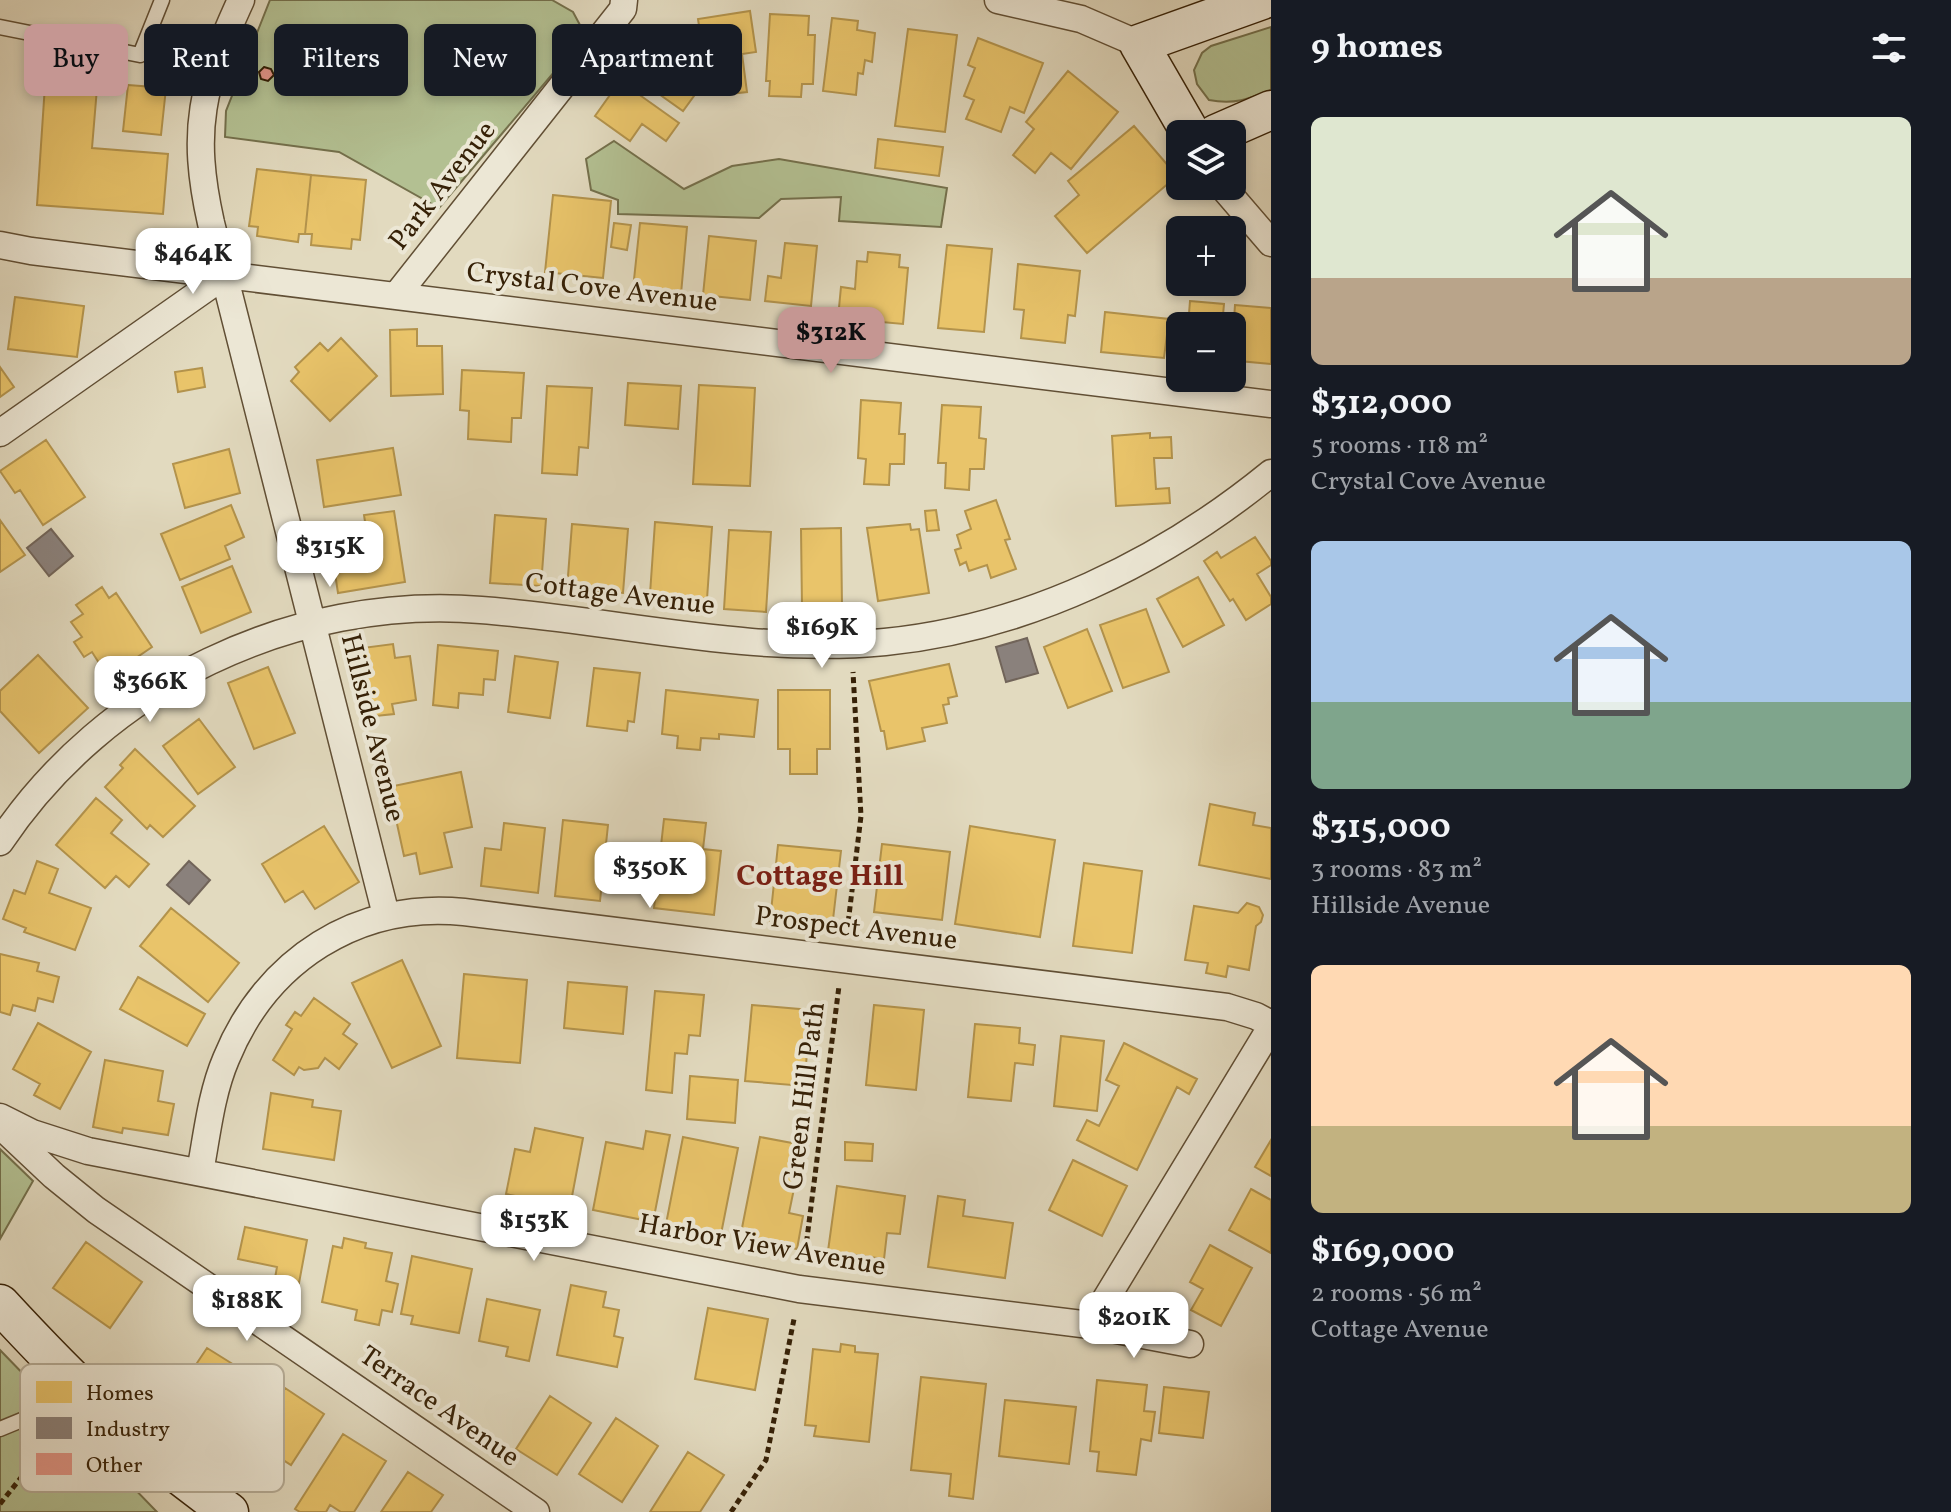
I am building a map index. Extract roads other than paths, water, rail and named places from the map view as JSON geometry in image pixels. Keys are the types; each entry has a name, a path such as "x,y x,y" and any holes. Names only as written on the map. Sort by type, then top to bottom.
{"main road":[{"path":"1183,120 1139,44 1262,0"},
{"path":"1246,121 1271,110"},
{"path":"0,1304 57,1364"},
{"path":"203,1492 229,1512"}],"street":[{"name":"Hillside Avenue","path":"241,0 220,45 207,85 200,124 203,184 386,915"},
{"name":"Park Avenue","path":"396,296 623,9 624,0"},
{"path":"998,0 1081,19 1139,44"},
{"path":"1234,200 1271,243"},
{"name":"Crystal Cove Avenue","path":"0,245 1271,404"},
{"path":"0,433 225,275"},
{"name":"Cottage Avenue","path":"0,842 45,782 80,746 133,705 219,656 282,631 388,611 458,609 766,644 851,644 914,638 1000,618 1100,581 1141,562 1192,532 1271,473"},
{"name":"Prospect Avenue","path":"200,1172 213,1102 225,1061 244,1023 268,987 294,962 330,939 386,915 414,911 455,911 1227,1007 1256,1016 1271,1026"},
{"path":"1090,1325 1271,1026"},
{"name":"Harbor View Avenue","path":"0,1117 67,1146 799,1289 1090,1325 1190,1344"},
{"name":"Terrace Avenue","path":"0,1124 54,1176 96,1210 536,1512"}],"lane":[{"path":"0,27 140,55 162,0"},
{"path":"0,1429 20,1421"}],"district":[{"name":"Cottage Hill","path":"820,877"}]}
